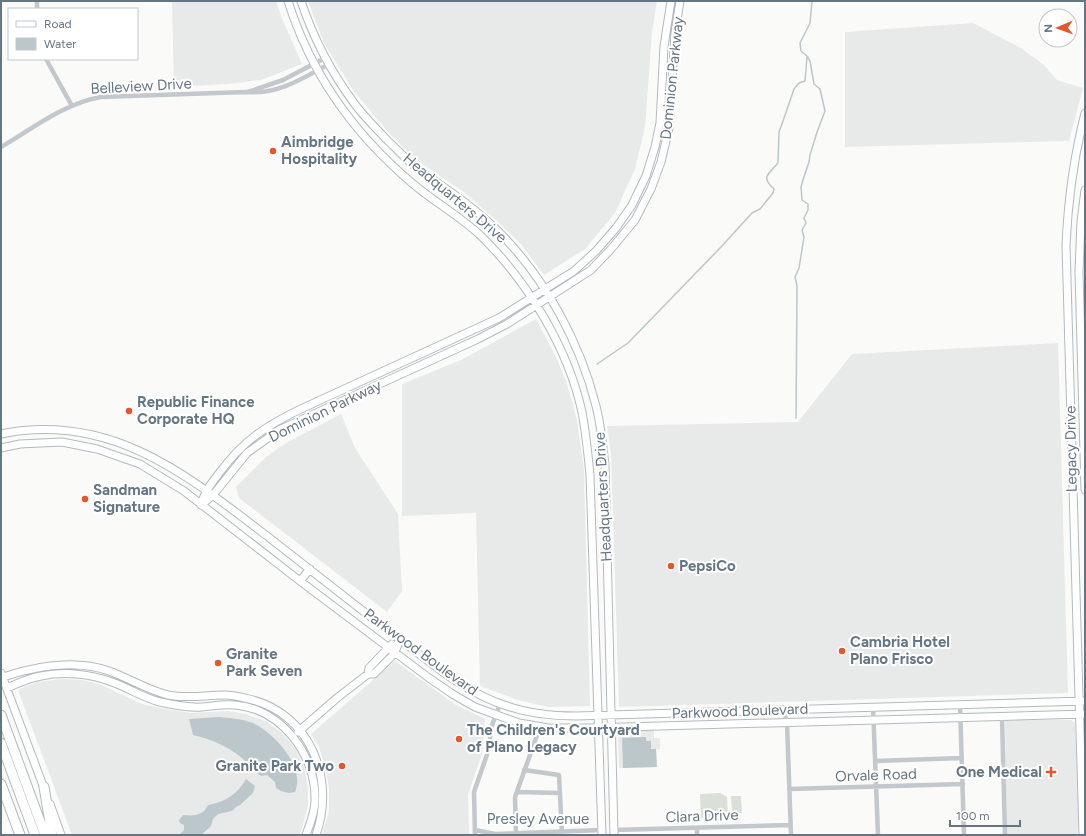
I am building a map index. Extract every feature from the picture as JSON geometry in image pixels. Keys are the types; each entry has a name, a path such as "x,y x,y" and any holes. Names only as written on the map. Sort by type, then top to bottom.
{"highway":[{"path":"1,715 45,835"},
{"path":"1,743 35,835"},
{"path":"1,784 20,835"},
{"path":"44,787 52,835"}],"main road":[{"name":"Headquarters Drive","path":"288,1 297,29 314,64 341,108 353,124 377,151 407,179 447,208 481,236 507,263 536,305 564,359 580,405 586,436 590,475 602,833"},
{"name":"Headquarters Drive","path":"302,1 313,31 327,61 354,104 416,167 465,202 497,231 528,266 544,289 565,326 581,360 596,407 601,433 605,479 614,833"},
{"name":"Dominion Parkway","path":"201,505 206,489 228,461 246,442 277,420 499,318 574,271 596,251 616,228 632,205 646,176 655,147 660,123 664,46 671,1"},
{"name":"Dominion Parkway","path":"201,505 213,495 243,458 263,441 280,430 501,328 591,270 611,250 634,220 651,189 661,162 669,128 675,33 680,1"},
{"path":"662,94 672,95"},
{"name":"Legacy Drive","path":"1083,835 1082,701 1066,245 1070,184 1085,113"},
{"path":"407,179 416,167"},
{"name":"Legacy Drive","path":"1085,190 1081,221 1079,258 1085,490"},
{"path":"1081,326 1085,334"},
{"path":"438,347 442,356"},
{"path":"1082,380 1085,371"},
{"name":"Parkwood Boulevard","path":"1,434 48,428 83,432 115,440 156,459 206,489 452,678 500,704 527,712 547,715 598,716 1082,701"},
{"path":"17,431 20,444"},
{"path":"258,433 263,441"},
{"path":"94,448 97,436"},
{"name":"Parkwood Boulevard","path":"1,448 20,444 62,442 94,448 140,464 177,487 449,692 468,703 495,715 519,723 540,727 611,728 1082,714"},
{"path":"300,581 310,569"},
{"path":"368,674 369,668 388,647 400,639"},
{"path":"293,736 337,698 368,674 374,674 395,652 400,639"},
{"path":"61,835 2,675 36,667 60,664 109,671 145,688 179,697 187,698 226,695 250,699 267,705 285,716 301,730 318,762 323,782 324,802 316,835"},
{"path":"74,674 75,665"},
{"path":"7,688 42,676 74,674 112,682 137,695 158,702 200,707 236,705 258,710 278,723 293,736 310,766 314,783 315,802 312,819 306,835"},
{"path":"177,705 179,697"},
{"path":"708,712 709,725"},
{"path":"315,802 324,802"},
{"path":"602,833 614,833"}],"street":[{"path":"47,60 72,106"},
{"name":"Belleview Drive","path":"246,92 283,80 314,64 327,61"},
{"name":"Belleview Drive","path":"1,147 72,106 88,99 101,97 246,92 259,94 285,87 318,70 327,61"},
{"path":"475,832 474,792 489,749 491,728 500,704"},
{"path":"960,704 964,835"},
{"path":"873,707 878,835"},
{"path":"788,710 787,723 791,835"},
{"path":"1002,717 1005,835"},
{"path":"516,834 515,806 517,792 540,727"},
{"path":"875,760 962,758"},
{"path":"524,770 559,775 562,833"},
{"name":"Orvale Road","path":"789,789 962,784"},
{"path":"517,792 560,793"},
{"name":"Clara Drive","path":"614,833 697,828 790,825"},
{"path":"697,828 697,835"},
{"name":"Presley Avenue","path":"475,832 495,834 602,833"}],"shaded area":[{"path":"172,1 276,1 302,64 261,80 228,84 174,87"},
{"path":"308,1 657,1 652,31 645,127 635,169 615,213 585,249 544,275 521,244 496,220 464,192 415,159 388,132 353,90 324,43"},
{"path":"973,23 1021,48 1044,65 1057,80 1083,88 1069,141 845,147 845,32"},
{"path":"536,319 557,359 567,384 577,420 584,470 590,706 548,707 518,700 480,686 476,513 402,516 402,384 461,360"},
{"path":"1058,343 1068,693 619,707 611,454 607,426 798,422 852,354"},
{"path":"341,414 355,448 398,514 402,591 387,612 239,498 236,487 266,457 286,443"},
{"path":"395,661 456,705 485,719 482,754 468,794 469,835 322,835 329,811 329,789 326,770 319,747 311,734"},
{"path":"62,679 82,680 99,684 142,704 160,708 191,713 228,711 246,714 265,721 281,732 295,748 304,766 308,788 308,806 300,835 72,835 18,690 37,682"},
{"path":"1071,720 1075,723 1079,819 1077,835 1007,835 1005,721"},
{"path":"654,730 654,738 660,738 660,749 656,750 657,767 619,768 618,736 620,732"},
{"path":"720,793 727,797 728,818 701,818 700,794"},
{"path":"731,796 741,796 742,813 732,813"}],"water":[{"path":"219,717 232,718 253,723 270,734 286,752 292,762 296,772 297,782 295,792 288,793 281,791 276,788 275,782 267,775 261,776 231,750 212,741 193,735 189,719"},
{"path":"646,737 646,741 651,741 651,749 656,749 657,767 623,768 622,738"},
{"path":"246,779 255,786 253,793 240,805 232,811 218,814 213,819 211,826 201,835 179,835 184,830 184,825 180,823 179,820 183,815 201,813 208,805 220,802 235,793"}],"waterway":[{"path":"796,418 797,286 795,277 799,268 804,237 802,230 806,223 804,218 808,210 808,204 802,200 801,187 817,132 825,111 820,89 814,84 810,61 801,51 800,43 810,23 812,1"},
{"path":"597,364 628,343 752,213 760,209 773,193 774,189 767,181 767,176 778,163 779,132 794,89 799,83 805,81 807,57"}],"place":[{"name":"Aimbridge Hospitality","path":"273,151"},
{"name":"Republic Finance Corporate HQ","path":"129,411"},
{"name":"Sandman Signature","path":"85,499"},
{"name":"PepsiCo","path":"671,566"},
{"name":"Cambria Hotel Plano Frisco","path":"842,651"},
{"name":"Granite Park Seven","path":"218,663"},
{"name":"The Children's Courtyard of Plano Legacy","path":"459,739"},
{"name":"Granite Park Two","path":"342,766"},
{"name":"One Medical","path":"1051,772"}]}
